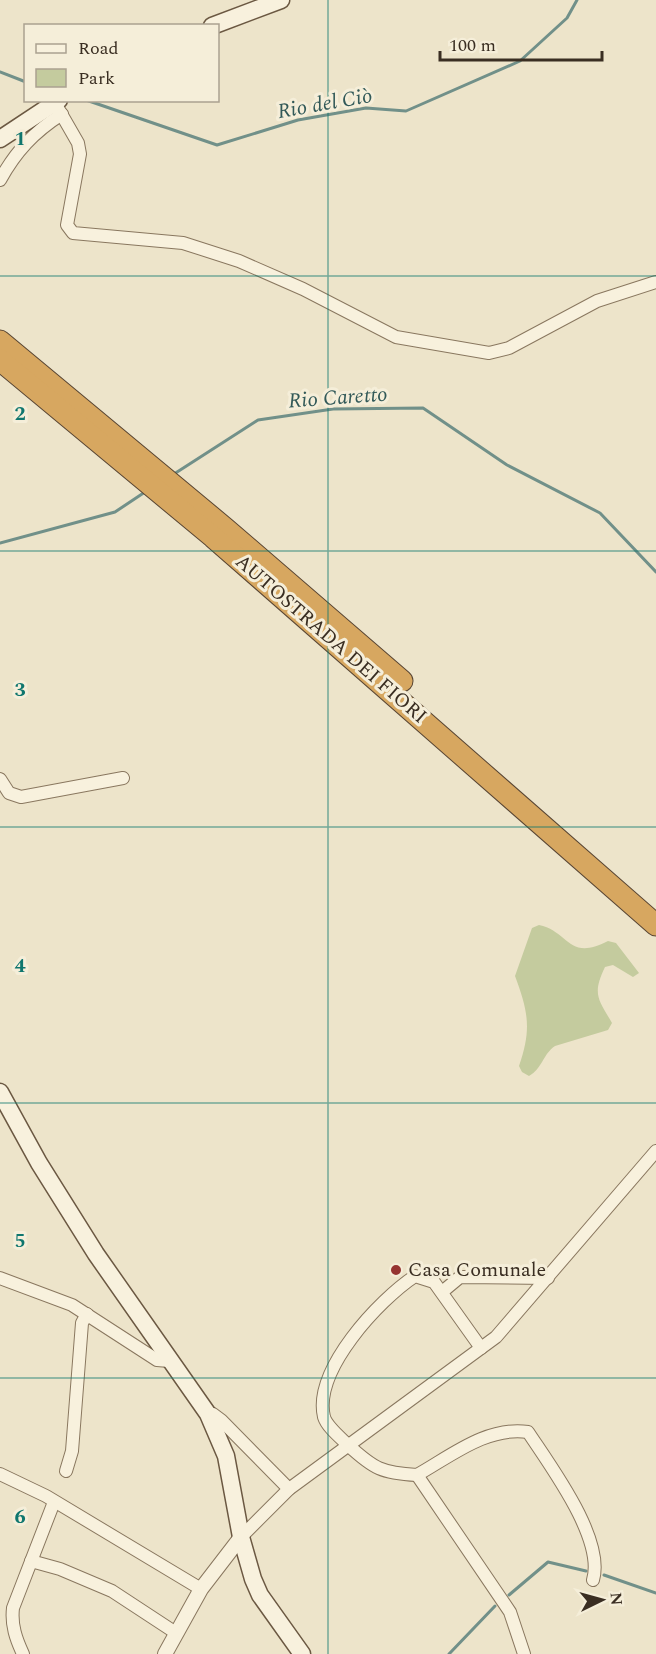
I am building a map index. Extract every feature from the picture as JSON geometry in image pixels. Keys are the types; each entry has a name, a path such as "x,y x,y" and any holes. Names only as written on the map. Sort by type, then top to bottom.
{"highway":[{"name":"AUTOSTRADA DEI FIORI","path":"0,341 308,599 656,906"},
{"name":"AUTOSTRADA DEI FIORI","path":"0,360 283,597 656,925"}],"main road":[{"path":"217,24 281,0"},
{"path":"0,139 59,106"},
{"path":"0,1092 64,1203 169,1361 208,1414 226,1456 248,1565 260,1595 302,1654"}],"street":[{"path":"0,180 21,147 59,106 78,143 80,154 67,225 73,233 183,243 239,261 303,289 396,337 489,353 509,348 597,301 656,282"},
{"path":"0,779 9,793 21,797 123,778"},
{"path":"165,1654 201,1589 241,1538 289,1489 509,1325 656,1151"},
{"path":"481,1348 434,1282 416,1276 397,1288 357,1333 329,1372 323,1401 324,1419 364,1460 387,1474 417,1475 471,1442 515,1430 528,1432 579,1511 597,1562 593,1580"},
{"path":"442,1292 460,1277 548,1278"},
{"path":"0,1278 72,1305 157,1360 169,1361"},
{"path":"66,1472 72,1452 82,1323 87,1314"},
{"path":"208,1414 213,1414 221,1420 289,1489"},
{"path":"0,1474 54,1502 201,1589"},
{"path":"417,1475 510,1612 524,1654"},
{"path":"23,1654 12,1620 18,1591 54,1502"},
{"path":"31,1561 60,1569 112,1591 176,1633"}],"green space":[{"path":"539,925 549,928 576,947 595,947 608,941 616,943 639,973 633,977 613,965 605,967 599,984 598,996 612,1023 608,1030 555,1046 529,1076 522,1072 519,1066 526,1041 527,1020 515,976 532,928"}],"waterway":[{"name":"Rio del Ciò","path":"92,102 217,145 298,120 366,108 406,111 520,61 567,18 577,0"},
{"name":"Rio del Ciò","path":"0,72 24,81"},
{"name":"Rio Caretto","path":"174,474 258,420 333,409 423,408 507,465 600,513 656,572"},
{"name":"Rio Caretto","path":"0,543 115,512 145,492"},
{"path":"509,1595 548,1562 586,1571"},
{"path":"604,1575 656,1593"},
{"path":"449,1654 495,1606"}],"place":[{"name":"Casa Comunale","path":"396,1270"}]}
